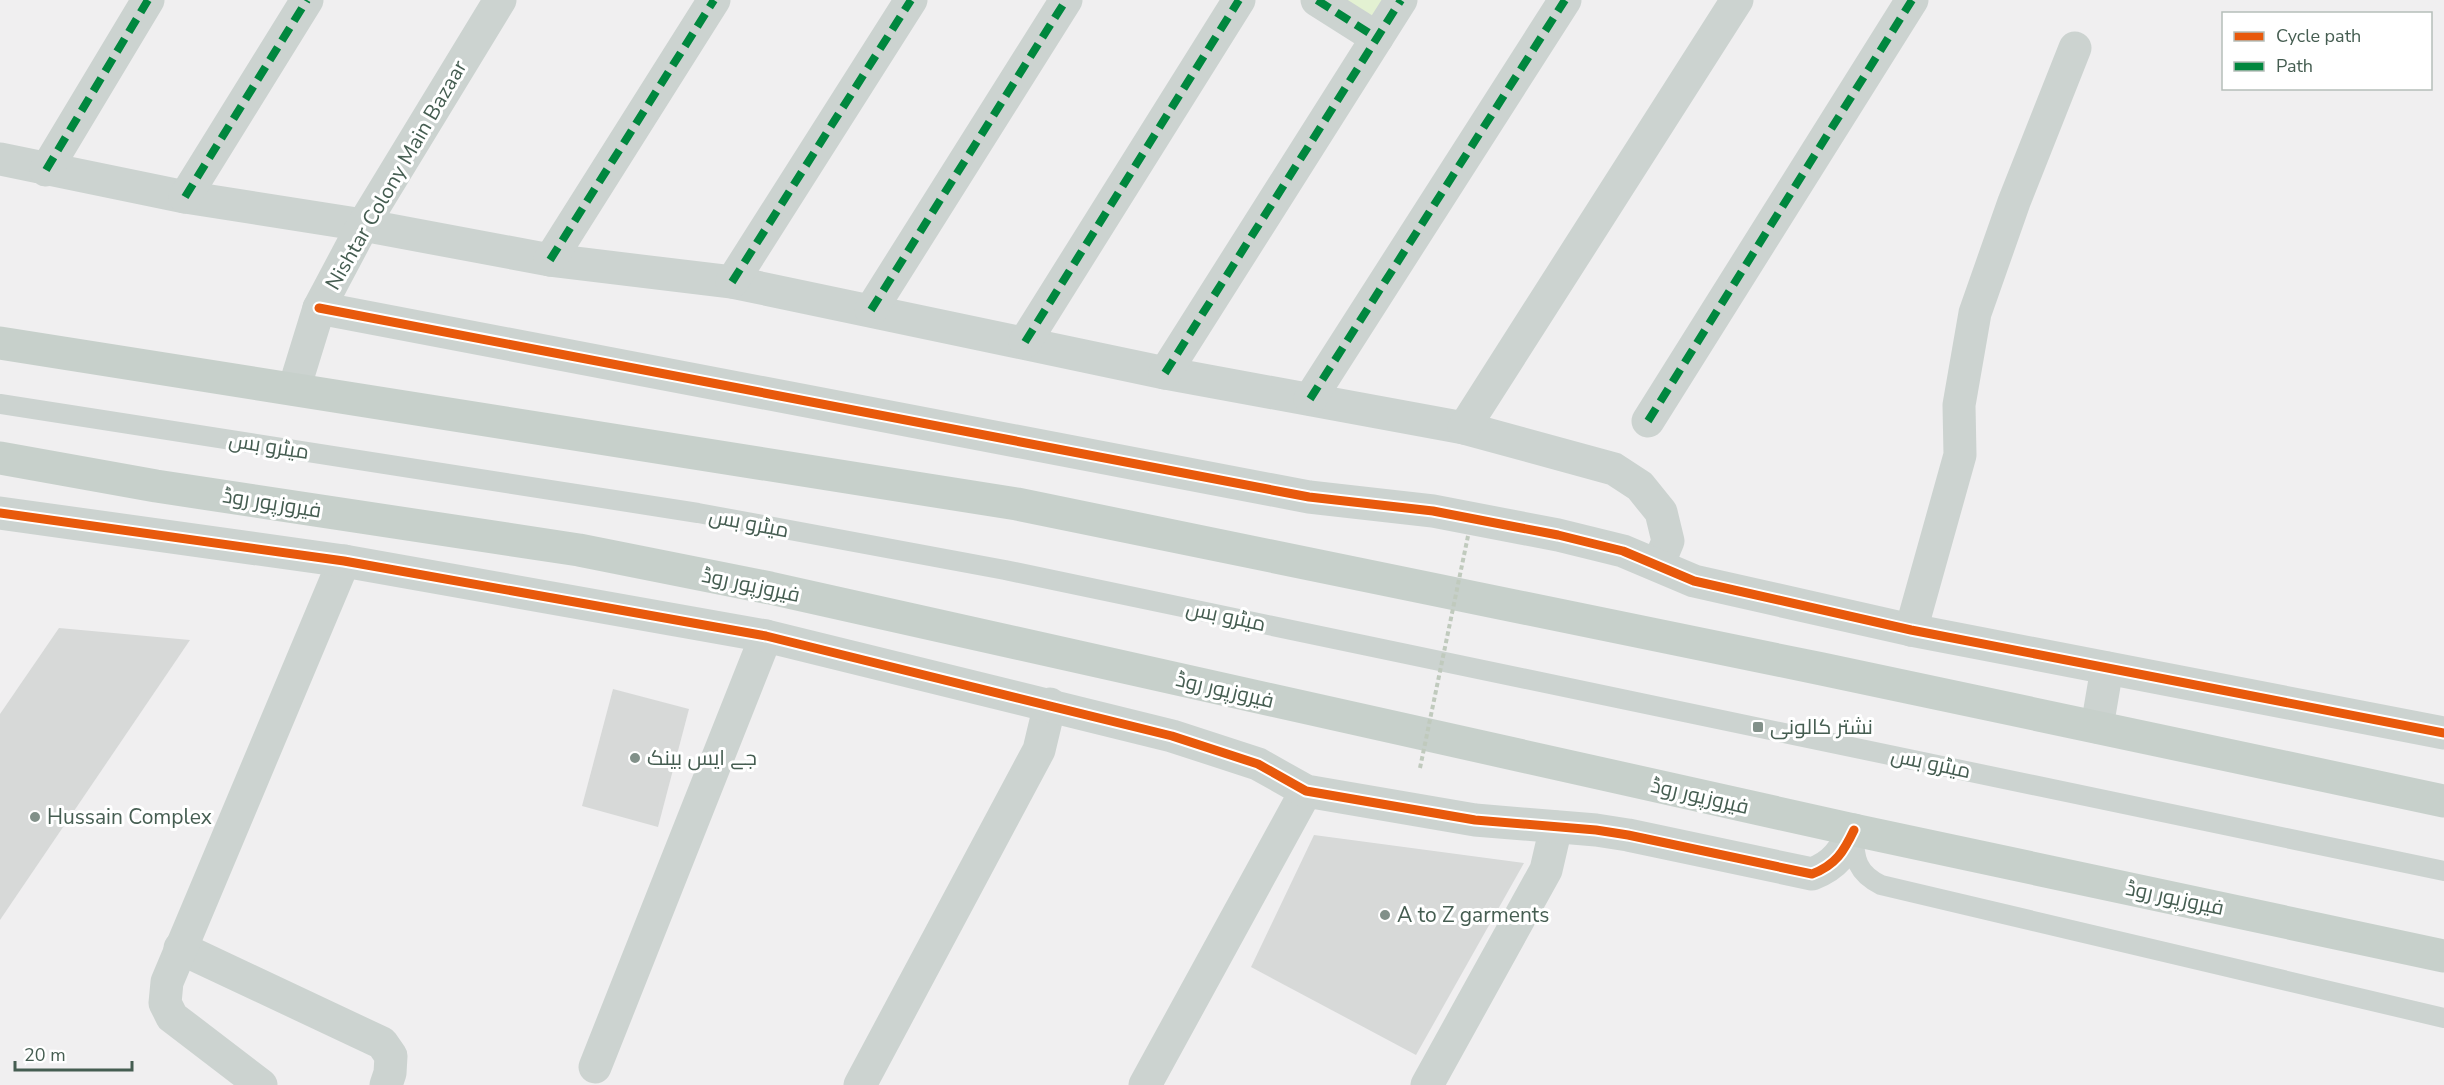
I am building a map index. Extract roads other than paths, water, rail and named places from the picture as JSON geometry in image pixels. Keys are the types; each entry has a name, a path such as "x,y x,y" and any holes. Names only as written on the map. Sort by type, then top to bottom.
{"main road":[{"path":"0,343 1017,504 2444,801"},
{"name":"فیروزپور روڈ","path":"0,458 156,486 579,550 759,586 1854,830 2444,956"}],"street":[{"path":"46,170 148,0"},
{"path":"185,197 307,0"},
{"name":"Nishtar Colony Main Bazaar","path":"294,389 319,308 363,225 500,0"},
{"path":"550,260 714,0"},
{"path":"732,282 912,0"},
{"path":"871,310 1066,0"},
{"path":"1025,342 1239,0"},
{"path":"1317,0 1377,38"},
{"path":"1165,373 1401,0"},
{"path":"1310,399 1565,0"},
{"path":"1464,428 1737,0"},
{"path":"1648,421 1912,0"},
{"path":"1911,630 1960,455 1959,405 1976,313 2014,202 2075,48"},
{"path":"0,159 185,197 363,225 550,260 732,282 1165,373 1464,428 1614,469 1640,486 1661,512 1668,541 1658,565"},
{"path":"319,308 1309,497 1494,522 1623,551 1694,581 1911,630 2444,733"},
{"path":"0,513 344,561 766,636 1050,705 1227,752 1258,764 1306,790 1475,820 1629,835 1812,874 1826,868 1842,855 1854,830"},
{"path":"261,1085 172,1017 165,1003 167,982 344,561"},
{"path":"595,1067 766,636"},
{"path":"2097,727 2107,668"},
{"path":"860,1085 1039,750 1050,705"},
{"path":"1145,1085 1306,790"},
{"path":"1427,1085 1546,870 1556,827"},
{"path":"180,948 381,1043 391,1056 390,1073 386,1085"}],"lane":[{"name":"میٹرو بس","path":"0,404 698,513 1005,570 2444,871"},
{"path":"1854,830 1854,855 1858,868 1868,878 1881,885 2444,1018"}],"place":[{"name":"نشتر کالونی","path":"1758,727"},
{"name":"جے ایس بینک","path":"635,758"},
{"name":"Hussain Complex","path":"35,817"},
{"name":"A to Z garments","path":"1385,915"}]}
